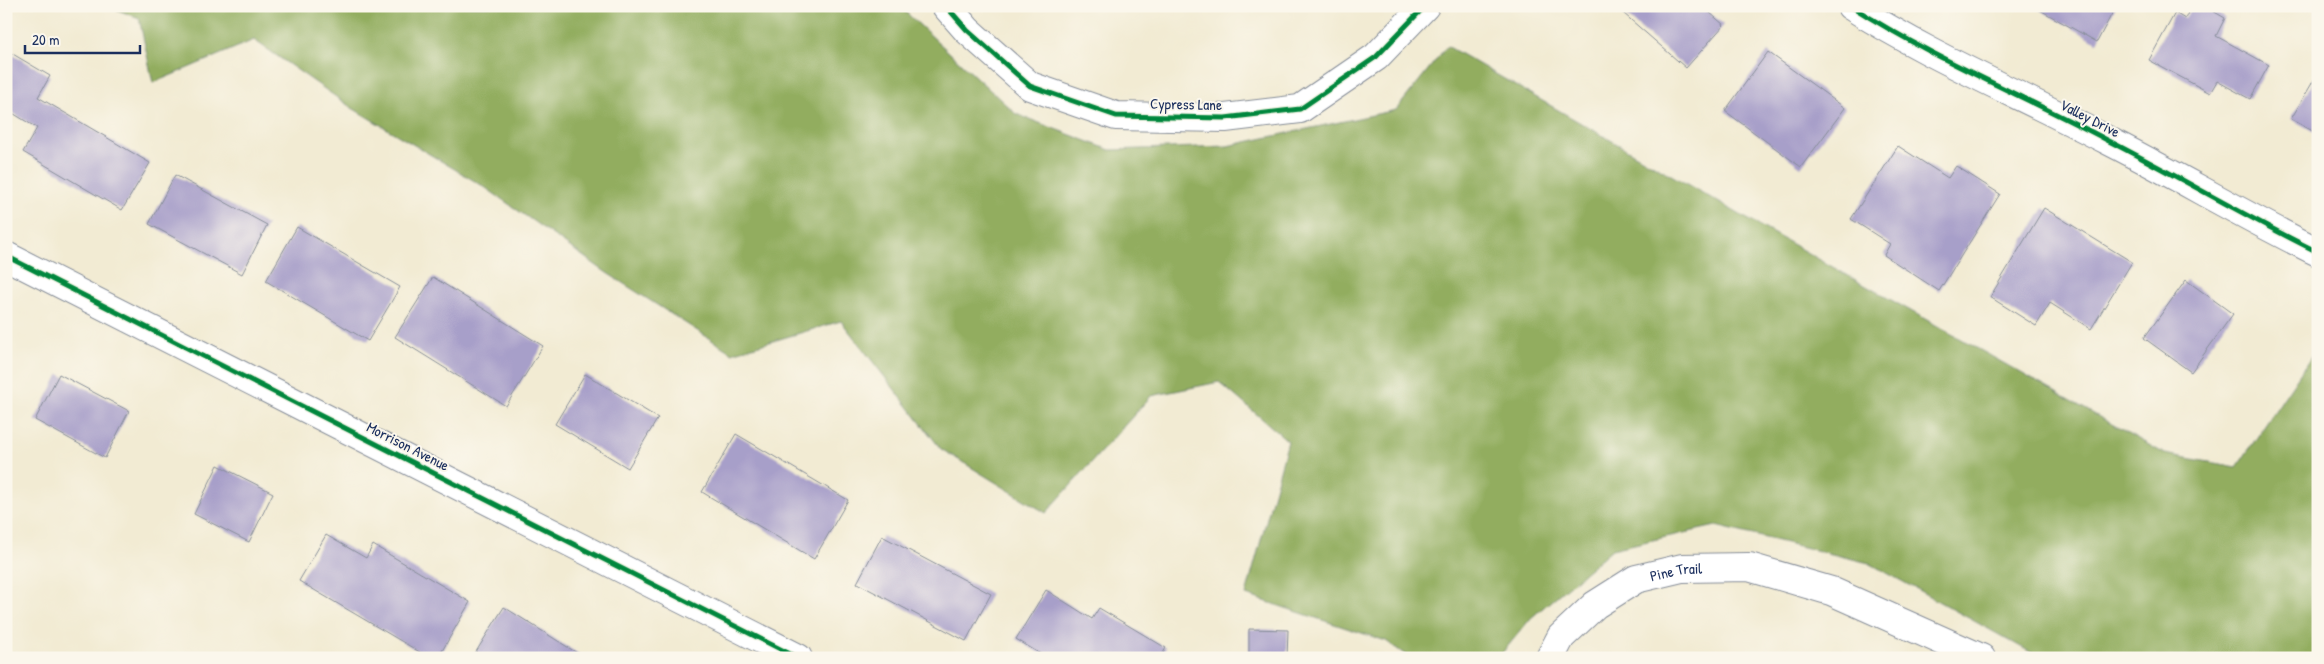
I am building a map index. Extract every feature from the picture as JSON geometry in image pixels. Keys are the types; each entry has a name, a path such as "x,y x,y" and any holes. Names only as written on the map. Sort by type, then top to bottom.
{"street":[{"name":"Cypress Lane","path":"946,6 967,30 1030,86 1116,116 1224,118 1300,109 1376,57 1425,6"},
{"name":"Valley Drive","path":"1851,6 1893,33 2108,140 2254,222 2318,252"},
{"name":"Morrison Avenue","path":"6,256 798,658"},
{"name":"Pine Trail","path":"1550,658 1561,637 1595,605 1636,579 1682,568 1749,567 1831,592 1981,658"}],"green space":[{"path":"107,6 899,6 1016,114 1110,150 1227,146 1396,110 1447,46 1758,225 2165,454 2237,467 2318,347 2318,658 2041,658 1869,563 1716,526 1612,549 1531,618 1498,658 1410,658 1386,641 1246,595 1288,441 1219,382 1151,396 1046,513 941,449 841,321 732,353 607,273 483,186 352,108 254,40 153,83 139,18"}],"building":[{"path":"1615,6 1702,6 1724,25 1686,68"},
{"path":"2033,6 2116,6 2097,42"},
{"path":"2191,6 2204,6 2225,18 2216,36 2269,65 2250,99 2217,81 2210,93 2149,60 2175,13 2185,19"},
{"path":"6,50 50,76 38,97 150,163 122,210 23,152 37,128 6,109"},
{"path":"1768,52 1845,108 1801,167 1725,111"},
{"path":"2318,73 2318,134 2291,119"},
{"path":"1898,146 1948,178 1956,166 2000,194 1939,291 1884,255 1890,244 1851,219"},
{"path":"175,175 267,225 242,274 149,224"},
{"path":"2044,208 2132,262 2091,329 2050,303 2036,326 1990,297"},
{"path":"297,227 400,287 368,341 266,281"},
{"path":"433,277 543,346 506,406 395,337"},
{"path":"2186,280 2233,314 2191,372 2144,338"},
{"path":"59,374 129,411 105,458 35,420"},
{"path":"585,374 658,418 628,468 555,424"},
{"path":"736,434 848,500 814,559 702,492"},
{"path":"218,465 273,493 249,542 194,514"},
{"path":"326,535 366,558 373,545 470,602 438,658 430,658 299,581"},
{"path":"882,536 991,594 966,641 857,583"},
{"path":"1046,590 1092,619 1099,608 1166,648 1160,658 1047,658 1016,639"},
{"path":"504,607 585,658 480,658 474,655"},
{"path":"1249,629 1288,630 1287,658 1249,658"}],"cycle path":[{"path":"946,6 967,30 1030,86 1116,116 1225,118 1300,109 1376,57 1425,6"},
{"path":"1851,6 1913,43 2075,123 2318,252"},
{"path":"6,256 798,658"}]}
